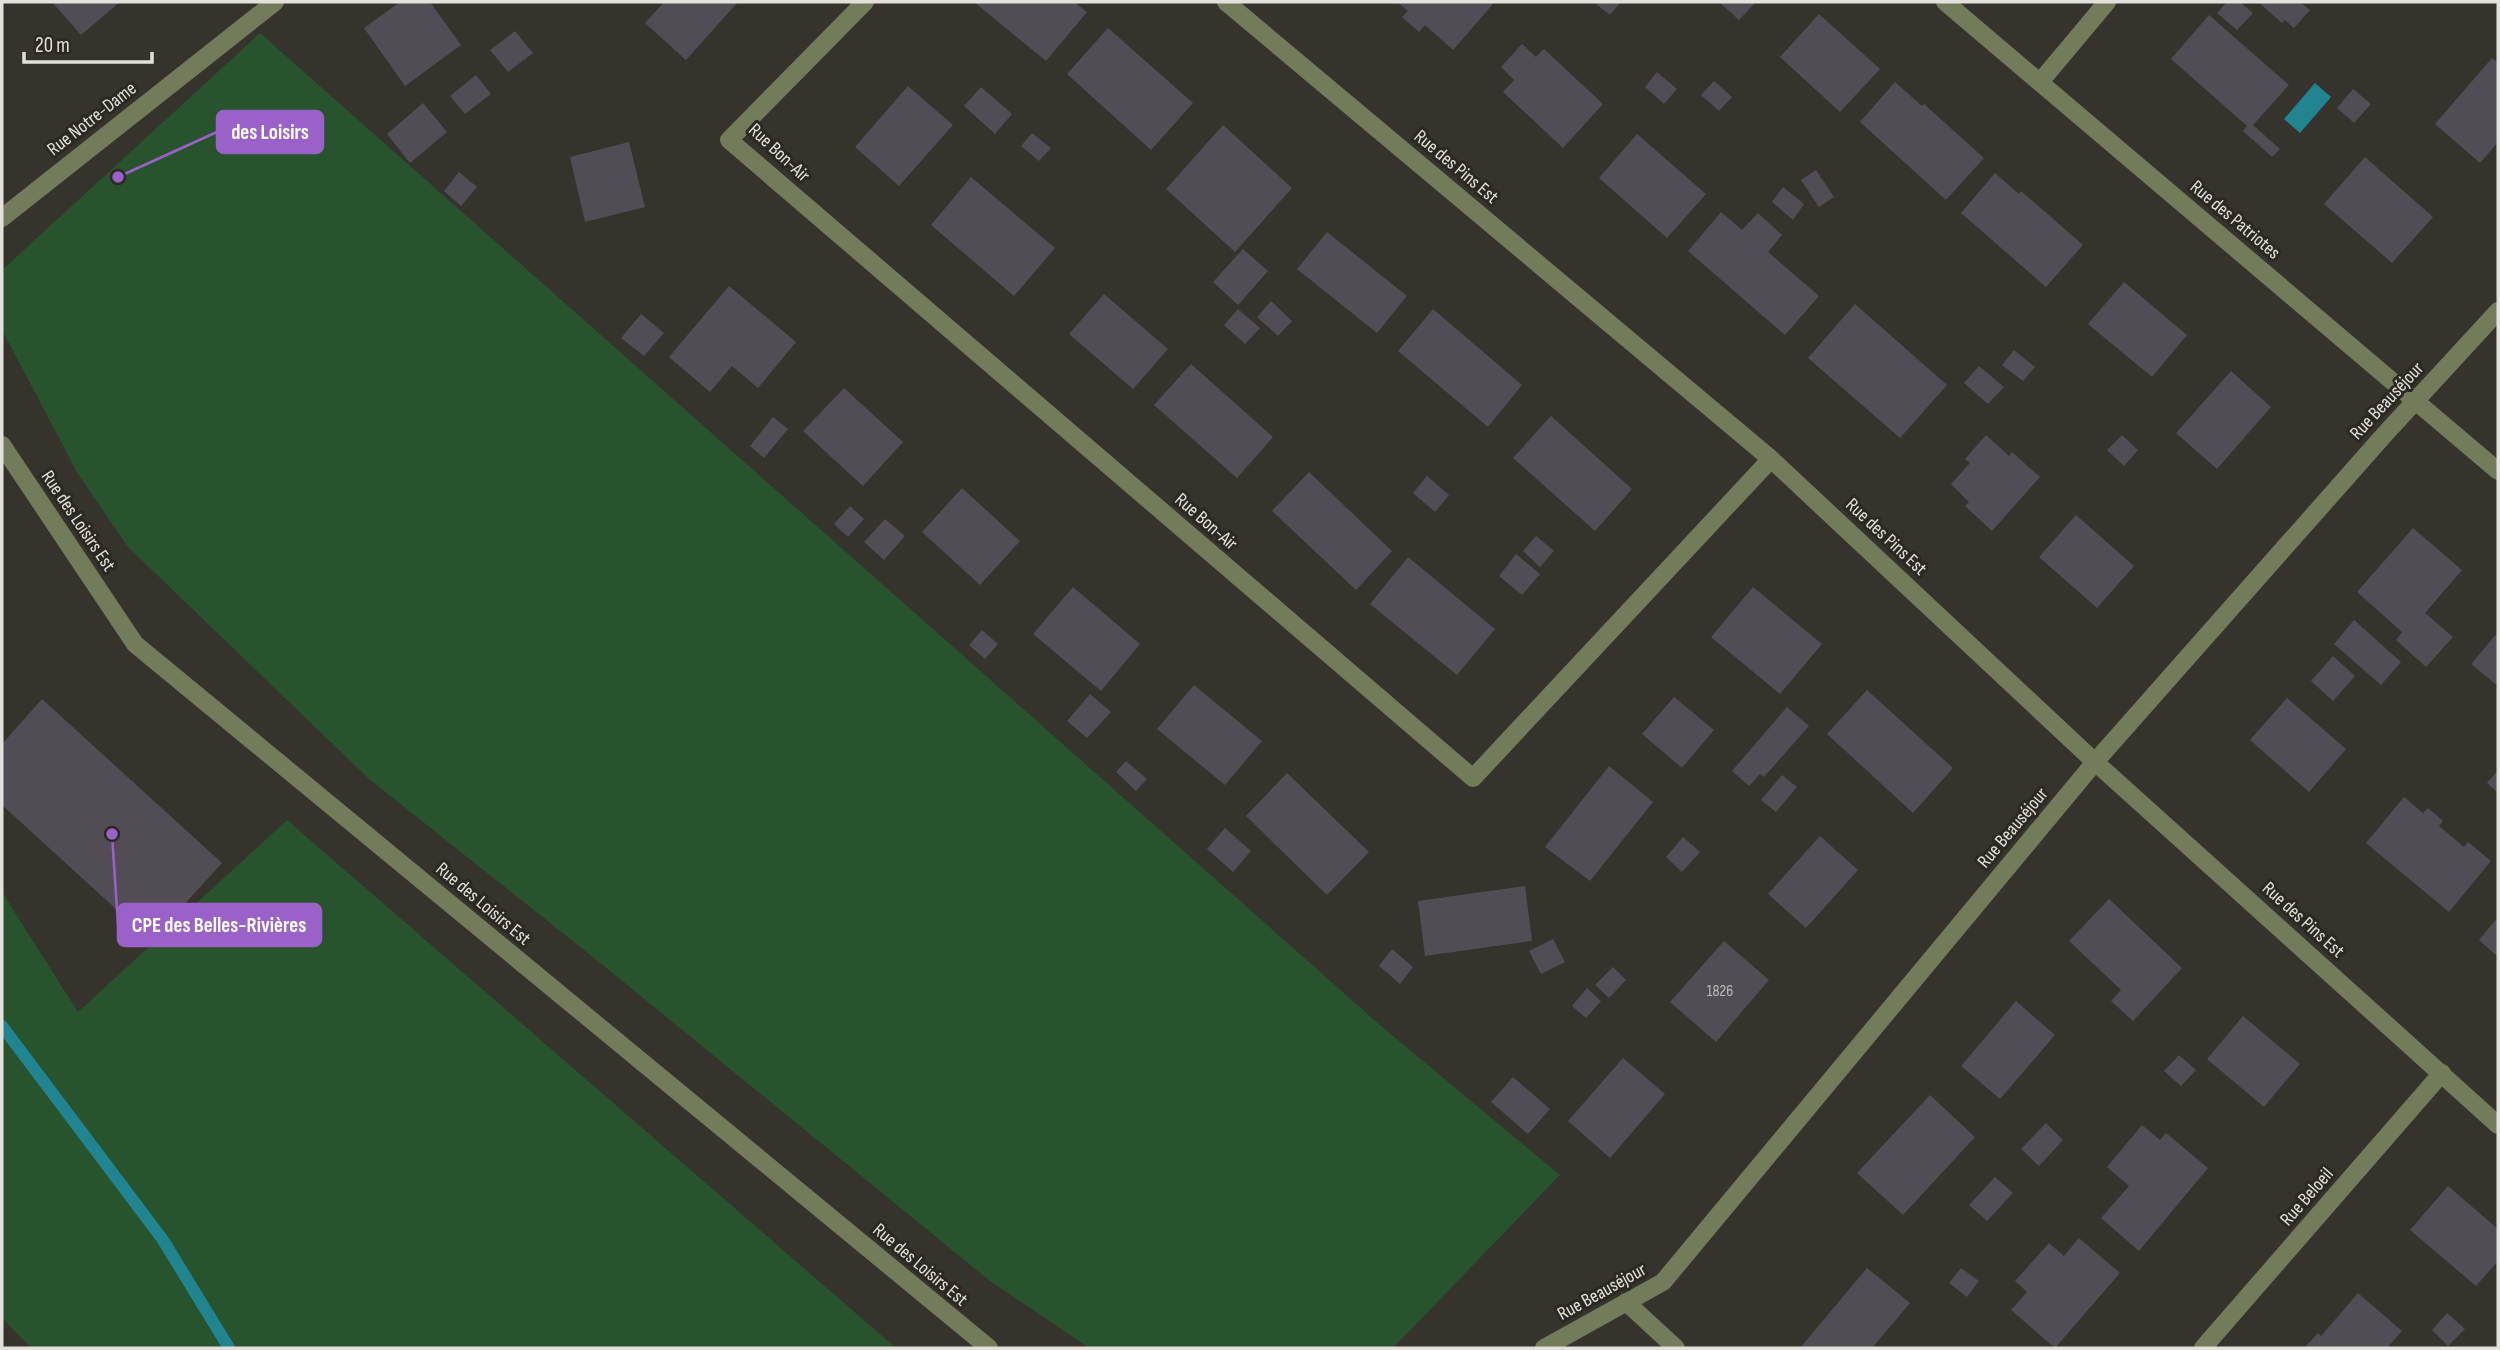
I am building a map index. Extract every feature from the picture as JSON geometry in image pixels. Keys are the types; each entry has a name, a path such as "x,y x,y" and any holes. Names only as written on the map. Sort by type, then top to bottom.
{"street":[{"name":"Rue Notre-Dame","path":"2,218 275,2"},
{"name":"Rue Bon-Air","path":"865,2 729,140 1473,778 1771,458"},
{"name":"Rue des Pins Est","path":"1226,2 1771,458 2095,762 2498,1125"},
{"name":"Rue des Patriotes","path":"1945,2 2498,471"},
{"path":"2040,82 2107,2"},
{"name":"Rue Beauséjour","path":"1544,1348 1663,1282 2095,762 2498,311"},
{"name":"Rue des Loisirs Est","path":"2,445 135,644 989,1348"},
{"name":"Rue Beloeil","path":"2203,1348 2442,1073"},
{"path":"1626,1302 1676,1348"}],"green space":[{"path":"260,33 1380,1025 1560,1175 1393,1348 1089,1348 990,1281 594,958 369,779 128,547 78,474 2,330 2,270"},
{"path":"287,820 896,1348 31,1348 2,1318 2,892 78,1012"}],"water":[{"path":"2315,83 2331,97 2300,133 2284,119"}],"building":[{"path":"52,2 120,2 81,35"},
{"path":"400,2 430,2 461,45 405,86 364,28"},
{"path":"664,2 738,2 686,60 645,23"},
{"path":"974,2 1074,2 1087,12 1046,61"},
{"path":"1397,2 1493,4 1453,50 1425,25 1419,32 1402,17 1408,11"},
{"path":"1621,2 1610,15 1596,4"},
{"path":"1719,2 1756,2 1739,20"},
{"path":"2227,2 2240,2 2253,13 2237,30 2217,13"},
{"path":"2258,2 2300,2 2310,10 2294,28 2285,20 2282,23"},
{"path":"1819,14 1880,69 1840,112 1780,57"},
{"path":"2209,15 2289,85 2253,125 2280,149 2272,157 2243,131 2247,126 2171,59"},
{"path":"1108,28 1193,103 1151,150 1067,74"},
{"path":"515,31 533,53 508,72 490,50"},
{"path":"1522,44 1536,57 1544,49 1603,104 1563,148 1503,92 1514,80 1501,67"},
{"path":"2492,58 2498,63 2498,142 2480,163 2435,124"},
{"path":"1657,72 1677,89 1664,104 1645,87"},
{"path":"476,75 491,94 465,114 450,96"},
{"path":"1714,81 1732,97 1719,111 1701,95"},
{"path":"1895,82 1922,106 1924,104 1984,158 1946,200 1860,122"},
{"path":"908,86 953,125 899,186 855,147"},
{"path":"981,87 1012,114 995,134 964,106"},
{"path":"2353,89 2371,104 2354,123 2337,108"},
{"path":"423,103 447,132 410,163 387,134"},
{"path":"1223,125 1292,188 1235,252 1166,189"},
{"path":"1032,133 1051,148 1039,161 1021,146"},
{"path":"1637,134 1706,194 1667,238 1599,178"},
{"path":"629,142 645,207 585,222 570,157"},
{"path":"2365,157 2433,217 2392,263 2324,204"},
{"path":"1816,170 1834,197 1819,207 1801,180"},
{"path":"459,172 477,187 461,206 444,191"},
{"path":"1995,173 2019,194 2021,191 2083,245 2046,287 1961,213"},
{"path":"971,177 1055,248 1014,296 931,225"},
{"path":"1783,187 1804,204 1793,220 1772,202"},
{"path":"1721,212 1742,230 1758,213 1782,235 1768,252 1819,296 1785,335 1688,251"},
{"path":"1327,232 1407,296 1377,333 1297,269"},
{"path":"1243,249 1268,271 1238,305 1213,282"},
{"path":"2124,282 2187,335 2152,377 2088,324"},
{"path":"729,286 796,342 758,388 732,366 710,392 669,357"},
{"path":"1104,294 1168,349 1133,389 1069,334"},
{"path":"1271,301 1292,321 1278,336 1257,317"},
{"path":"1855,304 1947,385 1900,438 1808,358"},
{"path":"1238,309 1260,328 1245,344 1224,325"},
{"path":"1433,309 1522,385 1488,427 1398,351"},
{"path":"641,314 664,333 644,356 621,338"},
{"path":"2014,350 2035,367 2023,381 2002,365"},
{"path":"1191,364 1273,437 1237,478 1154,405"},
{"path":"1979,366 2004,387 1988,404 1964,383"},
{"path":"2231,371 2271,407 2217,469 2176,433"},
{"path":"844,388 903,442 863,486 803,431"},
{"path":"1551,416 1632,489 1595,531 1513,458"},
{"path":"773,417 788,429 764,458 750,446"},
{"path":"1986,435 2009,456 2012,452 2040,477 1992,531 1965,506 1969,502 1951,484 1970,463 1965,459"},
{"path":"2122,435 2138,450 2124,466 2107,450"},
{"path":"1309,472 1392,551 1356,590 1272,511"},
{"path":"1427,476 1449,495 1435,512 1413,493"},
{"path":"962,488 1020,541 980,585 922,532"},
{"path":"850,506 864,519 848,537 834,524"},
{"path":"2076,515 2134,566 2097,608 2039,557"},
{"path":"885,519 905,536 884,560 864,542"},
{"path":"2413,528 2462,570 2425,613 2453,637 2426,667 2396,640 2402,632 2357,592"},
{"path":"1536,536 1554,551 1540,567 1523,551"},
{"path":"1516,554 1540,574 1522,595 1499,576"},
{"path":"1408,557 1495,629 1457,675 1370,604"},
{"path":"1073,587 1140,644 1101,691 1033,634"},
{"path":"1753,587 1822,644 1780,694 1711,637"},
{"path":"2354,620 2401,662 2381,685 2334,644"},
{"path":"982,630 998,644 985,659 969,645"},
{"path":"2498,632 2498,686 2471,664"},
{"path":"2333,656 2355,676 2333,701 2311,681"},
{"path":"1194,685 1262,741 1225,785 1157,729"},
{"path":"1867,690 1953,768 1913,813 1827,734"},
{"path":"1090,694 1111,712 1087,738 1067,721"},
{"path":"1674,697 1714,730 1682,768 1642,734"},
{"path":"2287,698 2346,749 2309,792 2250,740"},
{"path":"42,699 222,863 151,941 2,805 2,744"},
{"path":"1787,707 1809,726 1764,777 1760,774 1749,786 1732,771"},
{"path":"1126,761 1147,779 1136,791 1116,772"},
{"path":"1609,766 1653,802 1590,881 1545,847"},
{"path":"2498,770 2498,793 2487,783"},
{"path":"1287,773 1369,852 1327,895 1246,816"},
{"path":"1782,775 1797,787 1776,812 1761,800"},
{"path":"2404,797 2423,813 2428,808 2443,821 2439,826 2464,847 2468,842 2491,861 2449,912 2366,843"},
{"path":"1225,828 1251,851 1233,872 1207,849"},
{"path":"1820,836 1858,870 1806,928 1768,894"},
{"path":"1683,837 1700,852 1682,872 1666,857"},
{"path":"1525,886 1532,941 1425,956 1418,901"},
{"path":"2109,899 2182,968 2133,1021 2111,1001 2121,990 2069,941"},
{"path":"2498,917 2498,957 2479,940"},
{"path":"1553,939 1565,962 1541,974 1529,951"},
{"path":"1724,941 1769,980 1716,1042 1670,1002"},
{"path":"1392,949 1413,967 1400,984 1379,966"},
{"path":"1613,967 1626,980 1609,998 1595,985"},
{"path":"1587,988 1601,1001 1586,1018 1572,1006"},
{"path":"2016,1001 2055,1035 2000,1099 1961,1066"},
{"path":"2243,1016 2300,1064 2264,1107 2207,1059"},
{"path":"2179,1055 2196,1070 2181,1086 2164,1071"},
{"path":"1623,1058 1665,1094 1610,1158 1568,1121"},
{"path":"1513,1077 1550,1109 1528,1134 1491,1102"},
{"path":"1930,1095 1975,1137 1903,1215 1857,1173"},
{"path":"2046,1123 2063,1140 2039,1166 2021,1149"},
{"path":"2142,1125 2160,1140 2166,1133 2208,1168 2139,1251 2101,1218 2129,1186 2107,1167"},
{"path":"1995,1177 2013,1193 1987,1221 1969,1205"},
{"path":"2448,1186 2498,1229 2498,1261 2476,1286 2410,1230"},
{"path":"2079,1238 2120,1273 2055,1348 2011,1310 2027,1292 2015,1281 2049,1243 2064,1256"},
{"path":"1867,1268 1910,1303 1872,1348 1800,1348"},
{"path":"1961,1268 1979,1281 1967,1297 1949,1283"},
{"path":"2358,1293 2402,1331 2387,1348 2304,1348 2318,1333 2321,1336"},
{"path":"2447,1313 2465,1329 2448,1346 2432,1330"}],"waterway":[{"path":"2,1026 163,1240 229,1348"}],"place":[{"name":"des Loisirs","path":"118,177"},
{"name":"CPE des Belles-Rivières","path":"112,834"}]}
